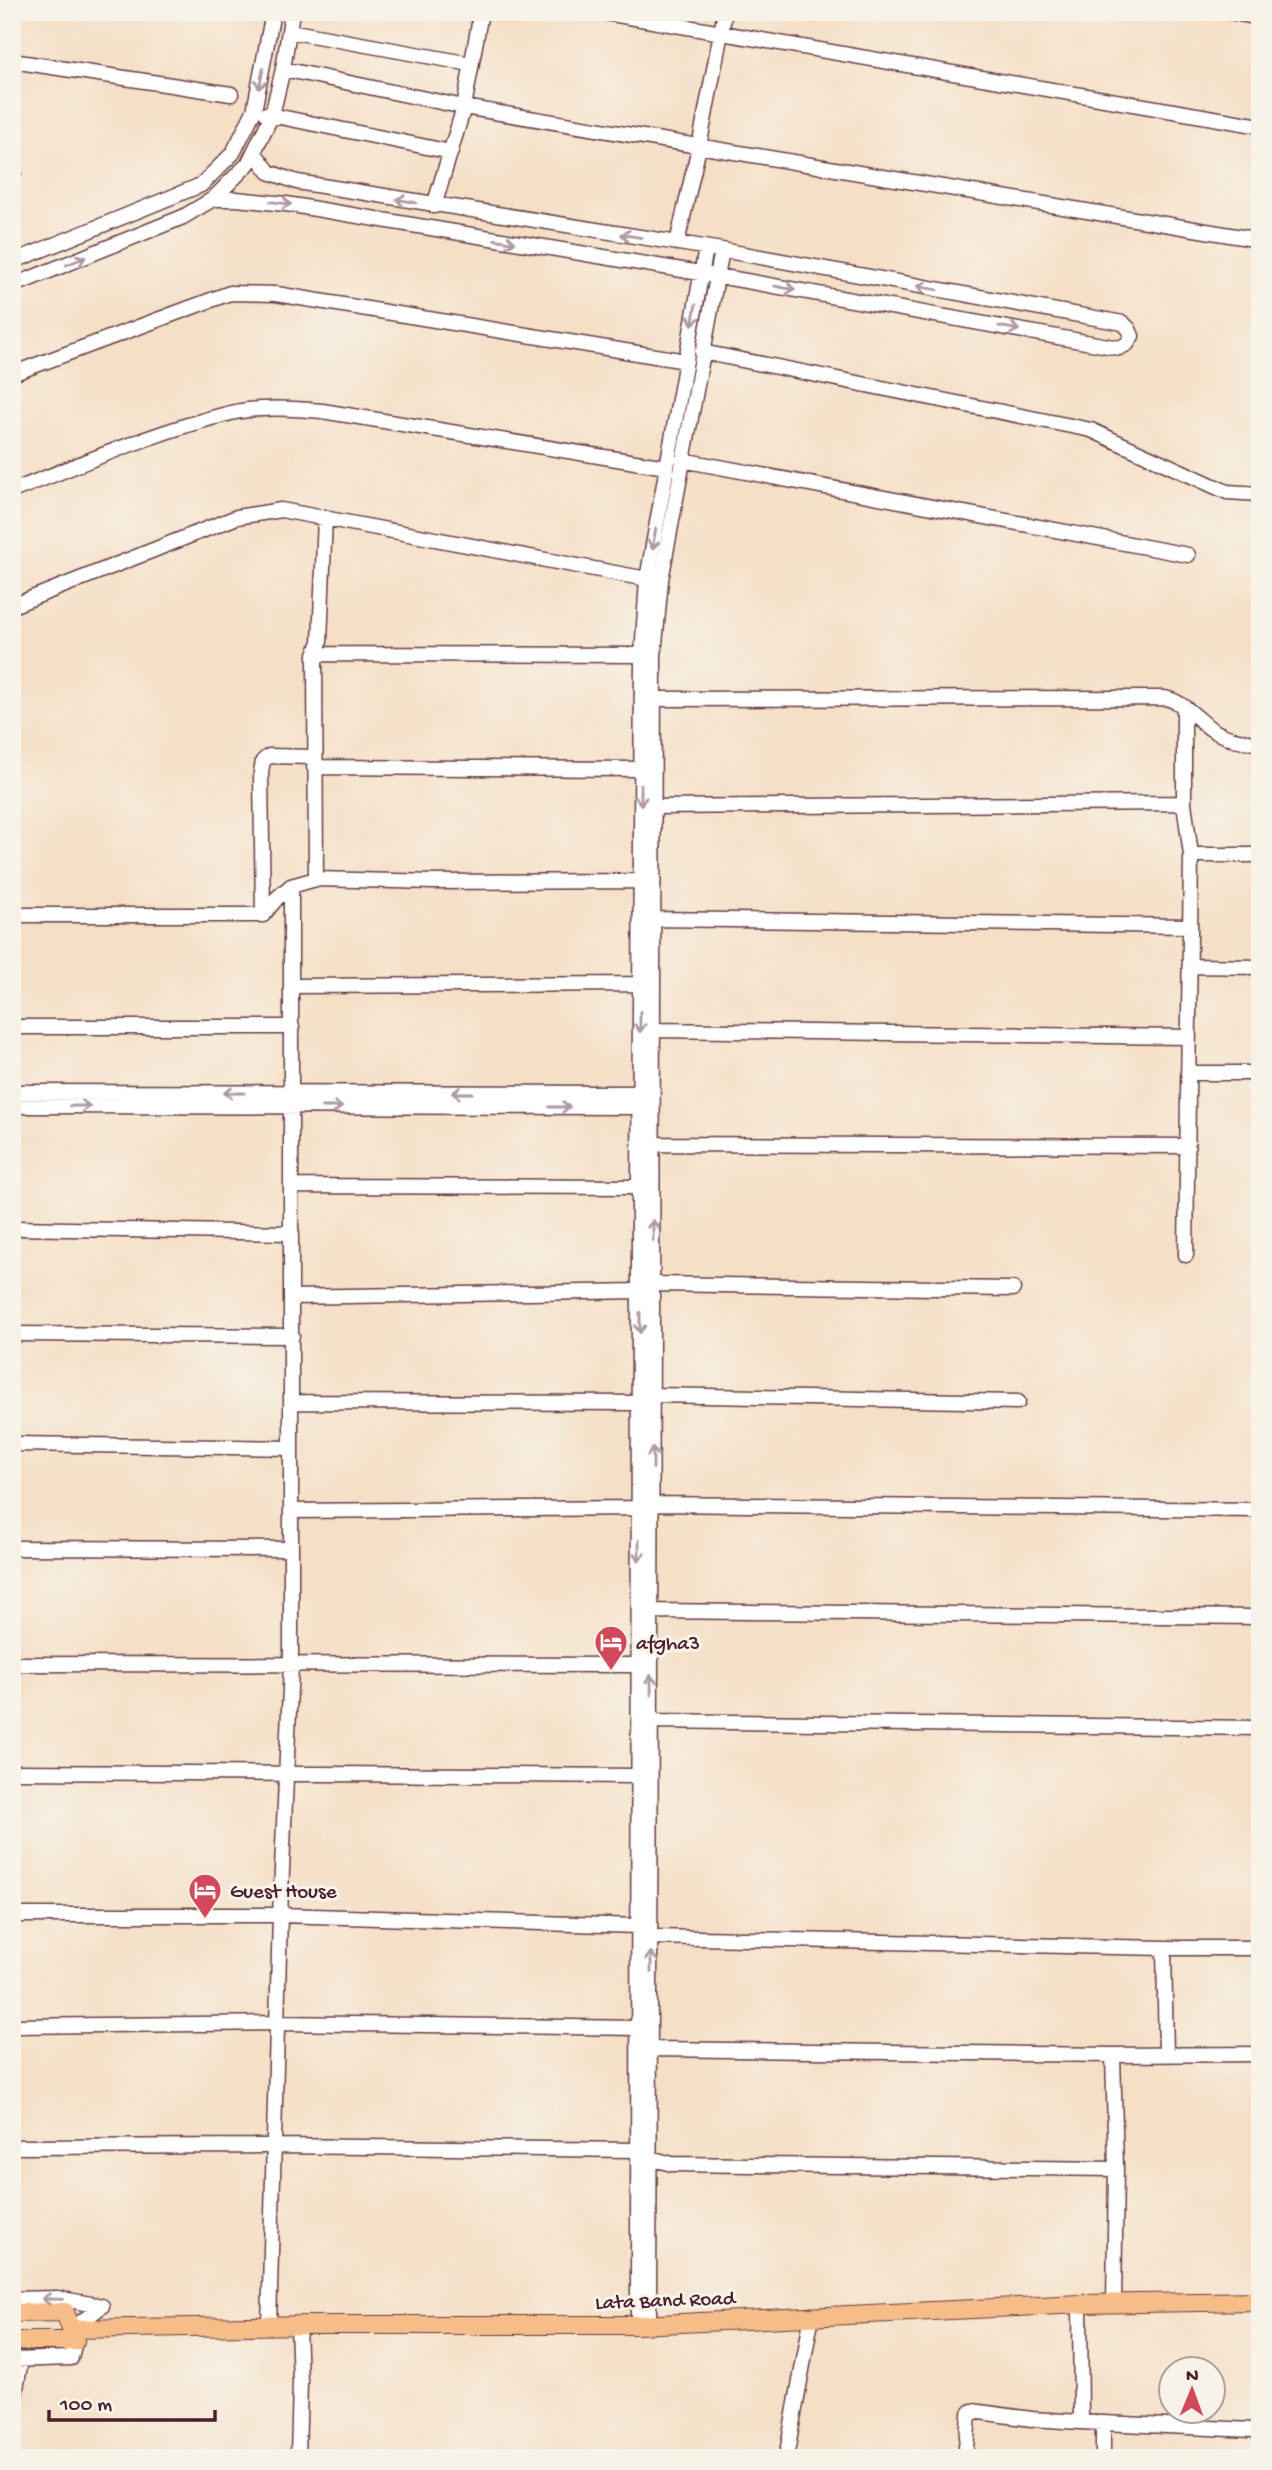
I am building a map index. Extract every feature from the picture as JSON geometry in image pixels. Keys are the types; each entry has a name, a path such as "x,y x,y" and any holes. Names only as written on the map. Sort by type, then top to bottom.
{"main road":[{"name":"Lata Band Road","path":"12,2342 74,2335 298,2325 644,2324 1080,2304 1260,2301"},
{"path":"12,2313 65,2312 74,2335"}],"street":[{"path":"12,261 201,185 233,153 254,111 273,12"},
{"path":"12,286 183,217 213,199 248,164 272,116 292,12"},
{"path":"434,206 464,107 481,12"},
{"path":"600,12 1260,126"},
{"path":"677,243 725,12"},
{"path":"1229,12 1260,18"},
{"path":"289,31 471,64"},
{"path":"12,61 231,94"},
{"path":"283,69 464,107 1260,240"},
{"path":"254,111 451,152"},
{"path":"213,199 286,204 702,273 1119,348 1127,344 1132,336 1123,323 722,250 434,206 298,182 276,176 263,166 254,152"},
{"path":"644,2154 650,2049 651,1937 645,1828 638,1776 638,1665 653,1395 639,1187 653,1030 654,919 654,655 652,602 647,579 706,248"},
{"path":"644,2324 644,2154 638,1926 652,1721 652,1611 640,1403 653,1144 646,1100 640,984 642,655 722,250"},
{"path":"12,374 230,293 276,293 686,361"},
{"path":"702,352 1091,429 1227,492 1260,494"},
{"path":"12,491 156,436 233,412 286,408 322,411 666,467"},
{"path":"682,460 1188,555"},
{"path":"12,606 237,517 281,510 647,579"},
{"path":"316,878 315,654 320,642 325,517"},
{"path":"315,654 642,655"},
{"path":"654,699 1165,698 1175,700 1212,730 1227,737 1260,744"},
{"path":"1184,707 1184,803 1191,855 1186,1255"},
{"path":"263,915 261,772 263,761 269,756 314,762 641,769"},
{"path":"654,807 1184,803"},
{"path":"1191,855 1260,855"},
{"path":"263,915 276,898 291,886 316,878 435,882 641,881"},
{"path":"269,2326 280,1915 291,1665 291,886"},
{"path":"12,915 263,915"},
{"path":"654,919 1190,926"},
{"path":"1189,966 1260,967"},
{"path":"292,986 640,984"},
{"path":"12,1027 292,1027"},
{"path":"653,1030 1189,1037"},
{"path":"1188,1073 1260,1073"},
{"path":"12,1092 291,1100"},
{"path":"12,1106 291,1100 646,1100"},
{"path":"653,1144 1187,1146"},
{"path":"292,1186 639,1187"},
{"path":"12,1228 292,1233"},
{"path":"292,1297 646,1288 1013,1289"},
{"path":"12,1334 292,1336"},
{"path":"653,1395 1018,1402"},
{"path":"292,1402 640,1403"},
{"path":"12,1444 291,1448"},
{"path":"291,1511 646,1506 1260,1510"},
{"path":"12,1548 291,1549"},
{"path":"652,1611 1260,1617"},
{"path":"12,1664 638,1665"},
{"path":"652,1721 1260,1728"},
{"path":"12,1772 638,1776"},
{"path":"12,1915 280,1915 638,1926"},
{"path":"651,1937 1260,1948"},
{"path":"1164,1948 1166,2054"},
{"path":"12,2026 278,2023 639,2028"},
{"path":"650,2049 1113,2055 1260,2054"},
{"path":"1113,2055 1116,2169 1114,2304"},
{"path":"12,2147 275,2146 644,2154 672,2164 1116,2169"},
{"path":"12,2300 57,2298 102,2306 74,2335 71,2358 16,2360 12,2411"},
{"path":"1080,2304 1081,2422"},
{"path":"786,2458 812,2315"},
{"path":"298,2325 298,2458"},
{"path":"965,2458 972,2411 1032,2419 1252,2430"},
{"path":"1103,2423 1103,2458"}],"place":[{"name":"afgha3","path":"611,1672"},
{"name":"Guest House","path":"205,1920"}]}
